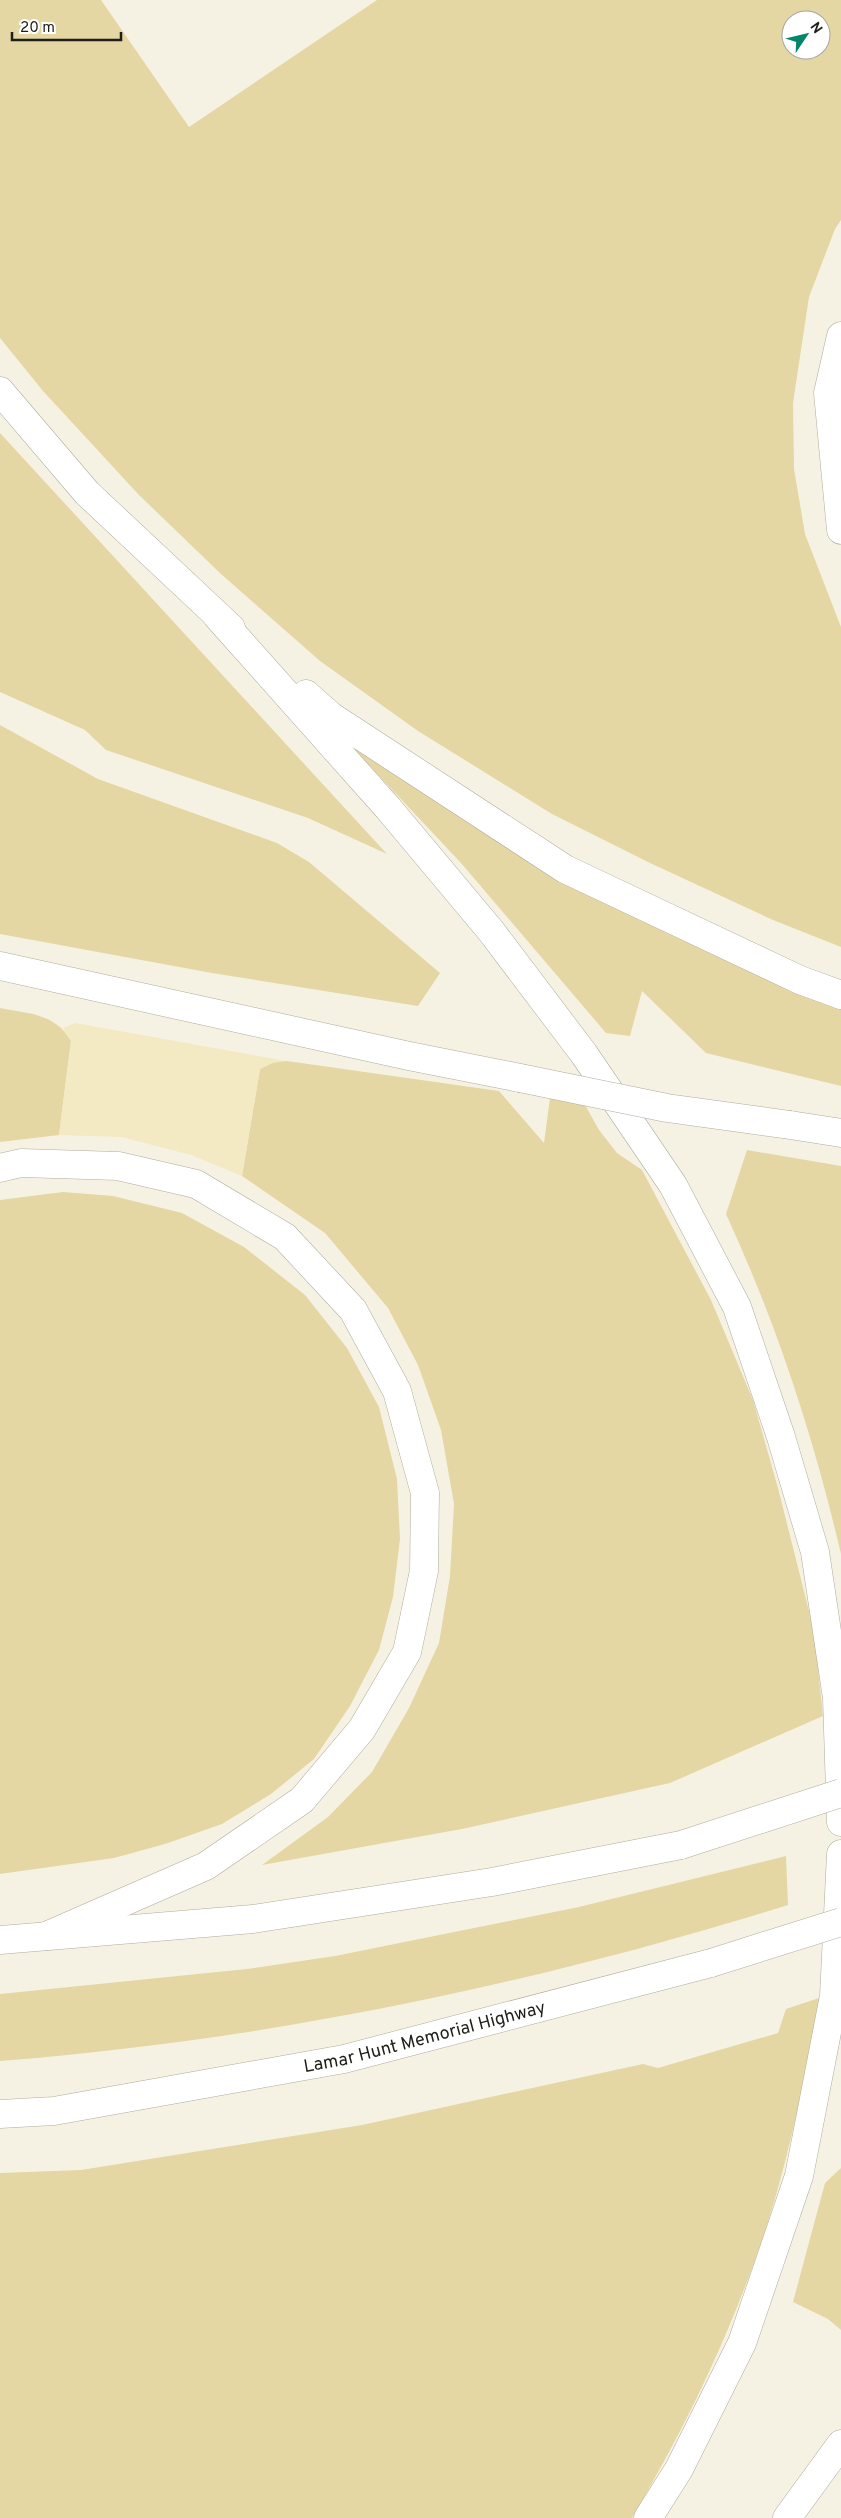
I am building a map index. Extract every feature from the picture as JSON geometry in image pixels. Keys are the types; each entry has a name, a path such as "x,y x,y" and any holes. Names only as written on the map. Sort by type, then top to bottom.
{"highway":[{"path":"841,336 828,393 841,530"},
{"path":"0,391 87,493 217,616 332,717 565,869 800,980 841,995"},
{"path":"217,616 394,815 491,931 584,1054 673,1185 737,1307 781,1438 815,1552 837,1698 841,1822"},
{"path":"0,966 400,1054 667,1108 841,1133"},
{"path":"0,1168 21,1163 118,1166 196,1184 285,1237 353,1310 397,1391 425,1493 424,1571 406,1652 362,1729 302,1800 206,1866 46,1936"},
{"path":"0,1940 253,1919 492,1882 681,1845 841,1793"},
{"path":"648,2518 679,2469 742,2343 799,2176 834,1996 841,1854"},
{"name":"Lamar Hunt Memorial Highway","path":"0,2114 54,2111 344,2059 711,1963 841,1922"},
{"path":"787,2518 841,2444"}],"shaded area":[{"path":"0,0 101,0 189,127 377,0 841,0 841,220 835,229 809,297 793,403 794,469 805,534 841,627 841,947 773,920 650,863 552,814 418,731 320,661 221,574 139,495 43,391 0,338"},
{"path":"0,433 387,854 308,818 106,750 85,730 0,692"},
{"path":"0,725 98,779 277,843 309,862 440,973 418,1006 212,973 0,934"},
{"path":"335,729 841,1004 841,1086 706,1053 642,991 630,1036 606,1033 461,863"},
{"path":"0,1008 40,1016 49,1020 65,1032 71,1041 59,1135 0,1142"},
{"path":"287,1061 499,1091 544,1143 550,1098 584,1103 599,1130 617,1153 642,1170 711,1300 753,1400 778,1488 814,1631 823,1716 670,1783 462,1829 262,1865 328,1817 372,1772 409,1708 439,1643 450,1576 454,1504 441,1430 418,1365 388,1308 325,1233 242,1176 260,1069 273,1062"},
{"path":"747,1150 841,1166 841,1554 806,1423 792,1381 762,1297 726,1214"},
{"path":"63,1192 113,1196 182,1213 244,1247 305,1295 347,1348 379,1407 397,1479 400,1539 393,1597 379,1650 350,1706 314,1759 271,1794 222,1824 165,1844 114,1858 0,1874 0,1200"},
{"path":"786,1856 788,1905 594,1960 496,1984 299,2024 100,2052 0,2061 0,1994 247,1969 335,1956 579,1907"},
{"path":"822,1997 780,2180 772,2210 749,2276 704,2382 670,2451 632,2518 0,2518 0,2173 81,2170 362,2125 643,2064 658,2068 778,2033 786,2009"},
{"path":"841,2168 841,2330 828,2319 793,2302 825,2183"}],"sand":[{"path":"75,1023 286,1061 273,1063 260,1069 242,1176 191,1155 122,1137 59,1135 71,1041 63,1028"}]}
